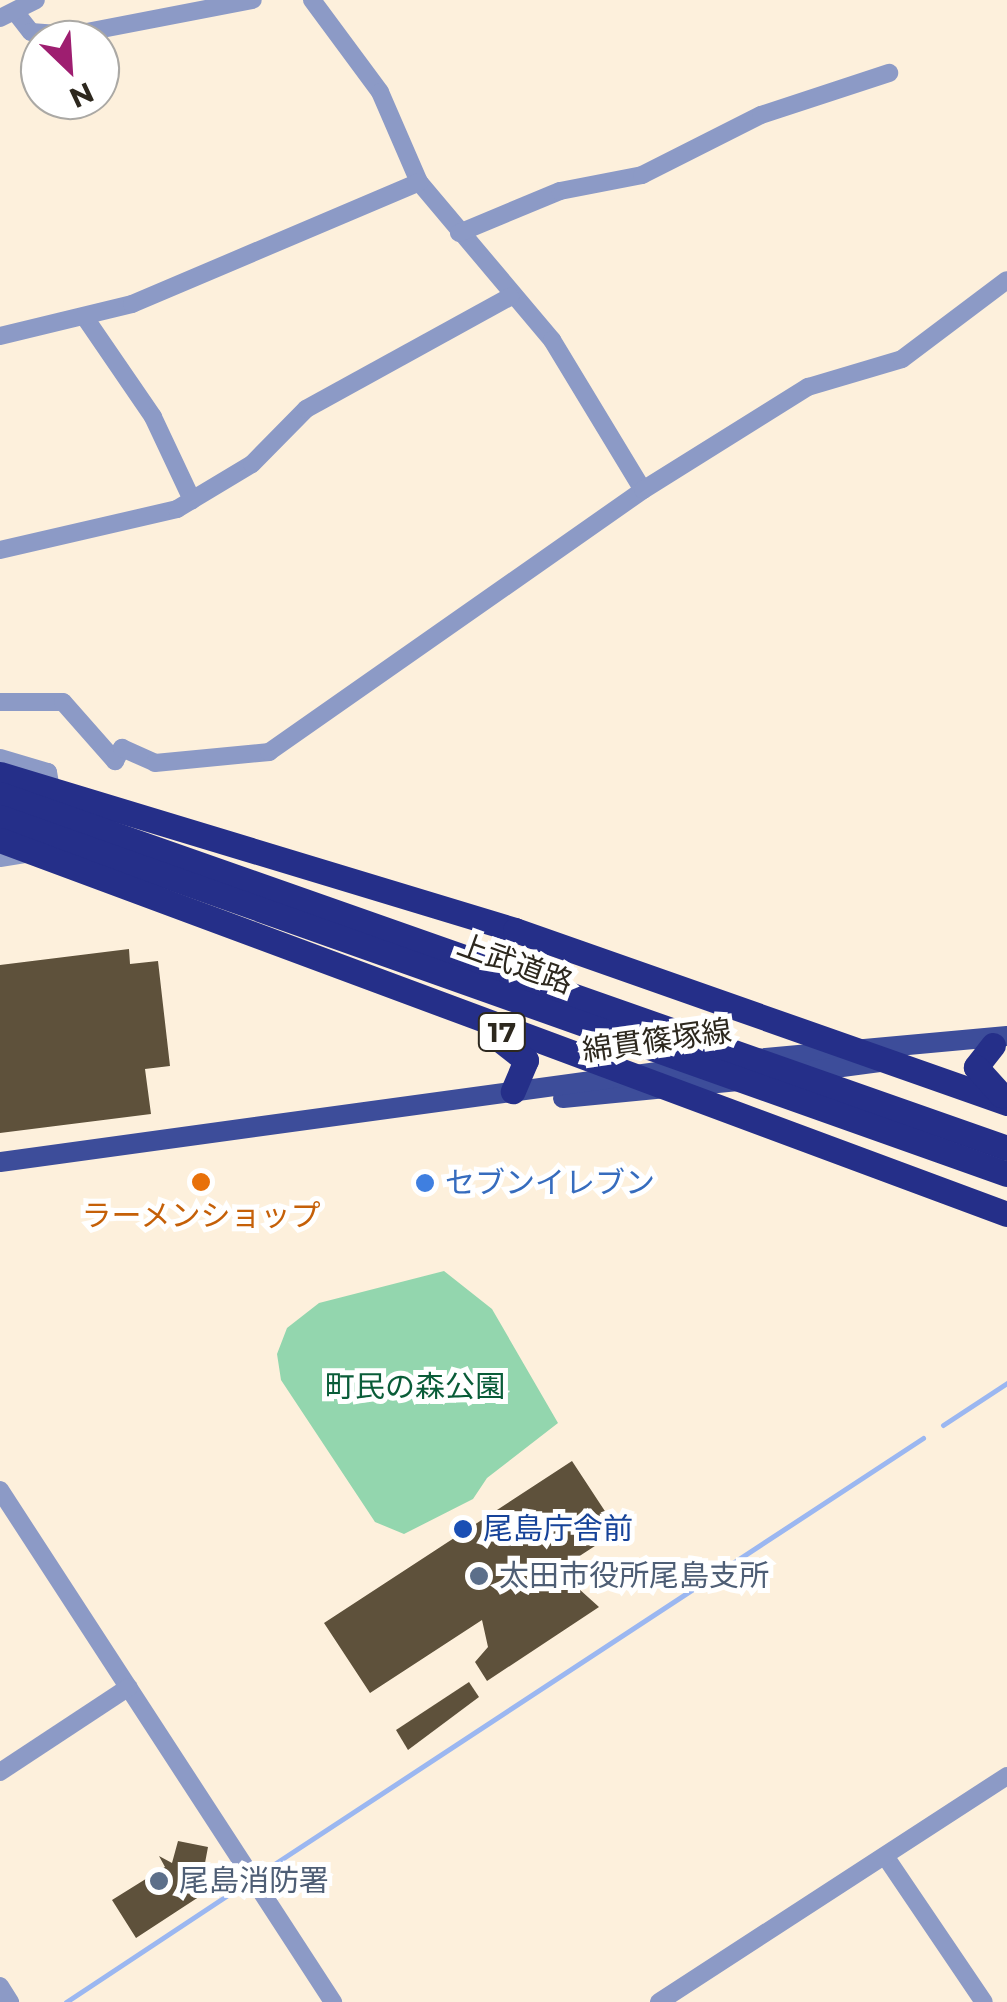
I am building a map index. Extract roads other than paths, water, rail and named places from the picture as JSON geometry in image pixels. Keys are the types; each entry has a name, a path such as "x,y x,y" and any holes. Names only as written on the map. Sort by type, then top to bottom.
{"highway":[{"path":"0,774 628,970 844,1049 1007,1101"},
{"name":"上武道路","path":"0,794 1007,1148"},
{"name":"上武道路","path":"0,817 1007,1174"},
{"name":"17","path":"0,840 418,1002 1007,1214"},
{"path":"628,970 737,1023 763,1112 835,1152"},
{"path":"418,1002 521,1053 527,1071 512,1091"},
{"path":"1002,1041 976,1067 1007,1101"},
{"path":"720,1082 785,1055"}],"main road":[{"path":"785,1055 1002,1041"},
{"name":"綿貫篠塚線","path":"0,1162 624,1076 885,1062 1002,1041"},
{"name":"綿貫篠塚線","path":"318,1120 720,1082"}],"street":[{"path":"36,0 8,15 31,32 71,35 253,0"},
{"path":"312,0 380,92 419,182 510,297 552,340 643,490"},
{"path":"459,233 560,191 642,175 761,115 889,73"},
{"path":"0,336 86,319 419,182"},
{"path":"0,702 63,702 116,761 122,748 156,763 269,752 643,490 808,387 913,353 1007,280"},
{"path":"0,550 192,500 252,464 306,409 510,297"},
{"path":"86,319 153,417 192,500"},
{"path":"0,758 48,772 50,789"},
{"path":"0,858 33,853"},
{"path":"0,1490 334,2002"},
{"path":"0,1772 129,1687"},
{"path":"659,2002 688,1994 1007,1776"},
{"path":"885,1856 984,2002"},
{"path":"0,1986 10,2002"}],"waterway":[{"path":"943,1425 1007,1383"},
{"path":"256,1876 923,1438"},
{"path":"66,2002 247,1882"}],"place":[{"name":"ラーメンショップ","path":"201,1182"},
{"name":"セブンイレブン","path":"425,1183"},
{"name":"尾島庁舎前","path":"463,1529"},
{"name":"太田市役所尾島支所","path":"479,1576"},
{"name":"尾島消防署","path":"159,1881"}],"park label":[{"name":"町民の森公園","path":"415,1387"}]}
